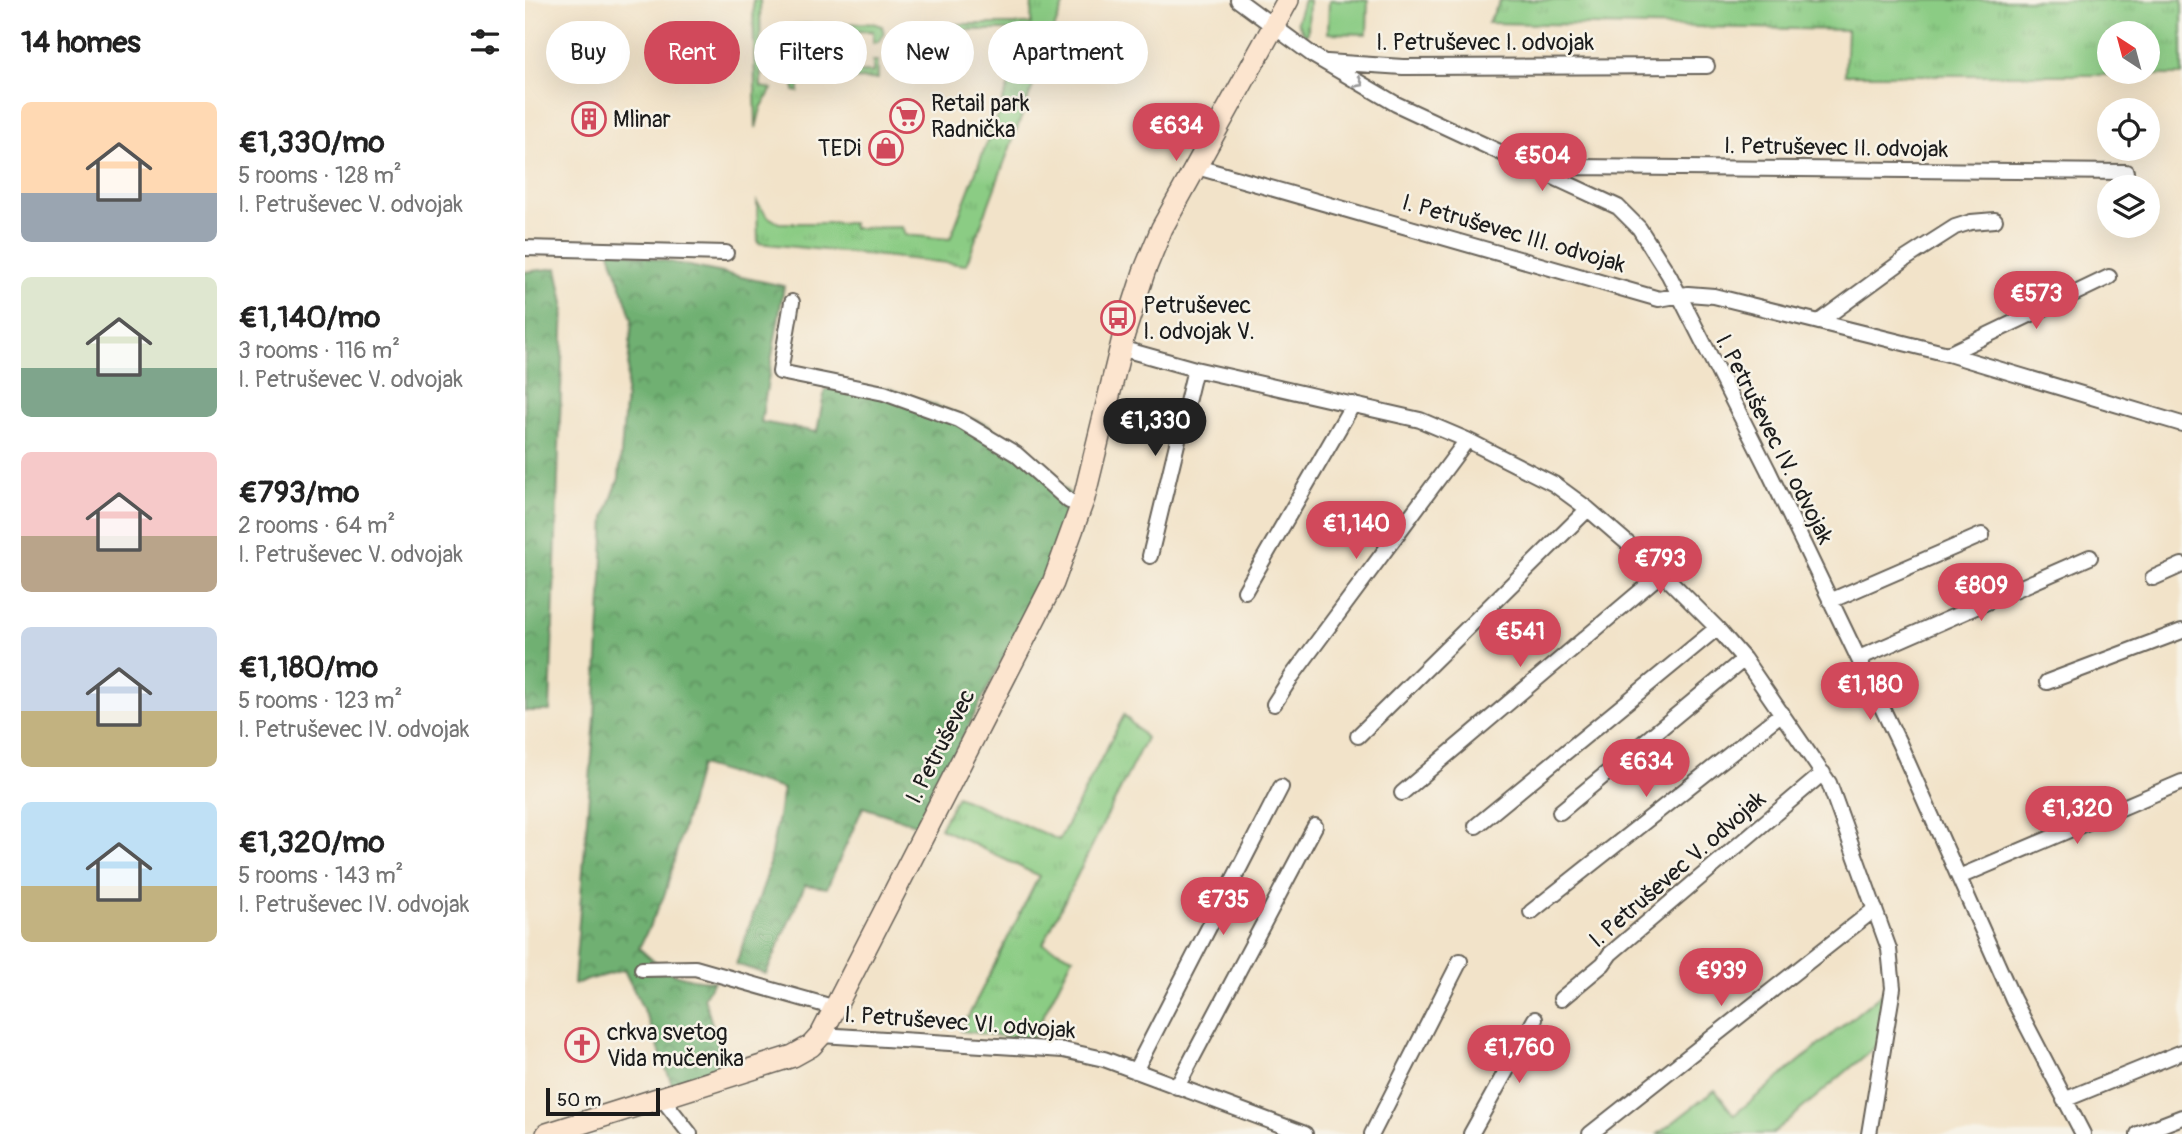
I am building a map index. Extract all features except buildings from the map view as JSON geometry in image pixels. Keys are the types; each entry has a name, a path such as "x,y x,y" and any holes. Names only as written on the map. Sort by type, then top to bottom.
{"street":[{"path":"1238,0 1323,62 1396,104 1618,207 1639,228 1669,275 1678,297"},
{"name":"I. Petruševec","path":"548,1134 793,1056 811,1046 821,1035 1053,583 1082,505 1130,311 1148,261 1162,228 1288,0"},
{"name":"I. Petruševec I. odvojak","path":"1323,62 1403,66 1707,66"},
{"name":"I. Petruševec III. odvojak","path":"1197,167 1659,299 1699,293 1714,296 1948,354 2182,424"},
{"name":"I. Petruševec II. odvojak","path":"1547,176 1562,168 1574,167 2126,172"},
{"path":"1819,322 1948,231 1971,222 1995,220"},
{"path":"525,248 726,253"},
{"path":"1948,354 2109,277"},
{"name":"I. Petruševec IV. odvojak","path":"1678,297 1768,470 1859,658 2013,999 2083,1134"},
{"path":"792,302 780,372 884,393 959,420 1016,454 1069,501 1082,505"},
{"path":"1120,348 1195,369 1420,420 1467,440 1555,484 1661,573 1717,628 1744,659 1823,773 1834,796 1889,949 1893,988 1870,1134"},
{"path":"1150,556 1195,369"},
{"path":"1245,591 1353,404"},
{"path":"1274,704 1467,440"},
{"path":"1358,736 1588,509"},
{"path":"1830,601 1982,535"},
{"path":"1859,658 2090,557"},
{"path":"2153,578 2182,565"},
{"path":"1402,793 1661,573"},
{"path":"1476,826 1717,628"},
{"path":"2047,681 2182,631"},
{"path":"1560,812 1744,659"},
{"path":"1531,912 1782,713"},
{"name":"I. Petruševec V. odvojak","path":"1561,999 1823,773"},
{"path":"1959,877 2182,782"},
{"path":"1135,1071 1281,787"},
{"path":"1177,1087 1315,826"},
{"path":"1590,1134 1875,909"},
{"path":"1371,1134 1460,961"},
{"path":"642,969 695,968 836,1008"},
{"path":"1471,1134 1535,1019"},
{"name":"I. Petruševec VI. odvojak","path":"821,1035 1063,1050 1104,1059 1305,1134"},
{"path":"2064,1100 2182,1052"},
{"path":"661,1097 690,1134"},
{"path":"2138,1134 2182,1117"}],"green space":[{"path":"753,0 760,0 760,21 754,21 754,43"},
{"path":"1032,0 1065,0 1057,21 1031,21"},
{"path":"1304,0 1309,0 1308,33 1305,35 1297,22"},
{"path":"1329,0 1368,0 1367,34 1328,33"},
{"path":"1501,0 2182,0 2182,75 2160,75 2160,21 2097,21 2097,75 1845,75 1847,30 1488,23"},
{"path":"867,23 881,26 881,38 878,42 873,43 873,31 867,31"},
{"path":"974,24 988,24 988,30 974,30"},
{"path":"873,61 878,61 878,79 867,79 867,72 873,72"},
{"path":"755,84 761,84 761,87 772,89 761,108 756,128"},
{"path":"794,84 799,84 799,92 794,91"},
{"path":"1009,84 1034,84 966,265 758,243 757,202 767,216 779,223 852,223 853,228 902,227 905,235 950,239"},
{"path":"609,249 784,286 761,422 817,432 825,389 888,388 988,425 1073,496 1062,537 1044,578 918,825 863,807 827,888 805,885 766,974 736,964 767,875 783,789 700,765 665,894 639,948 673,973 691,979 714,981 704,997 725,1069 673,1087 647,1017 624,970 574,984 595,717 605,517 619,478 632,319"},
{"path":"557,268 564,303 550,711 525,711 525,272"},
{"path":"1124,715 1146,738 1043,944 1073,957 1031,1040 961,1031 1039,876 940,828 957,796 1059,840"},
{"path":"1887,989 1880,1043 1772,1134 1658,1134 1715,1090 1734,1115"}],"place":[{"name":"Retail park Radnička","path":"907,116"},
{"name":"Mlinar","path":"589,119"},
{"name":"TEDi","path":"886,148"},
{"name":"Petruševec I. odvojak V.","path":"1118,318"},
{"name":"crkva svetog Vida mučenika","path":"582,1045"}]}
